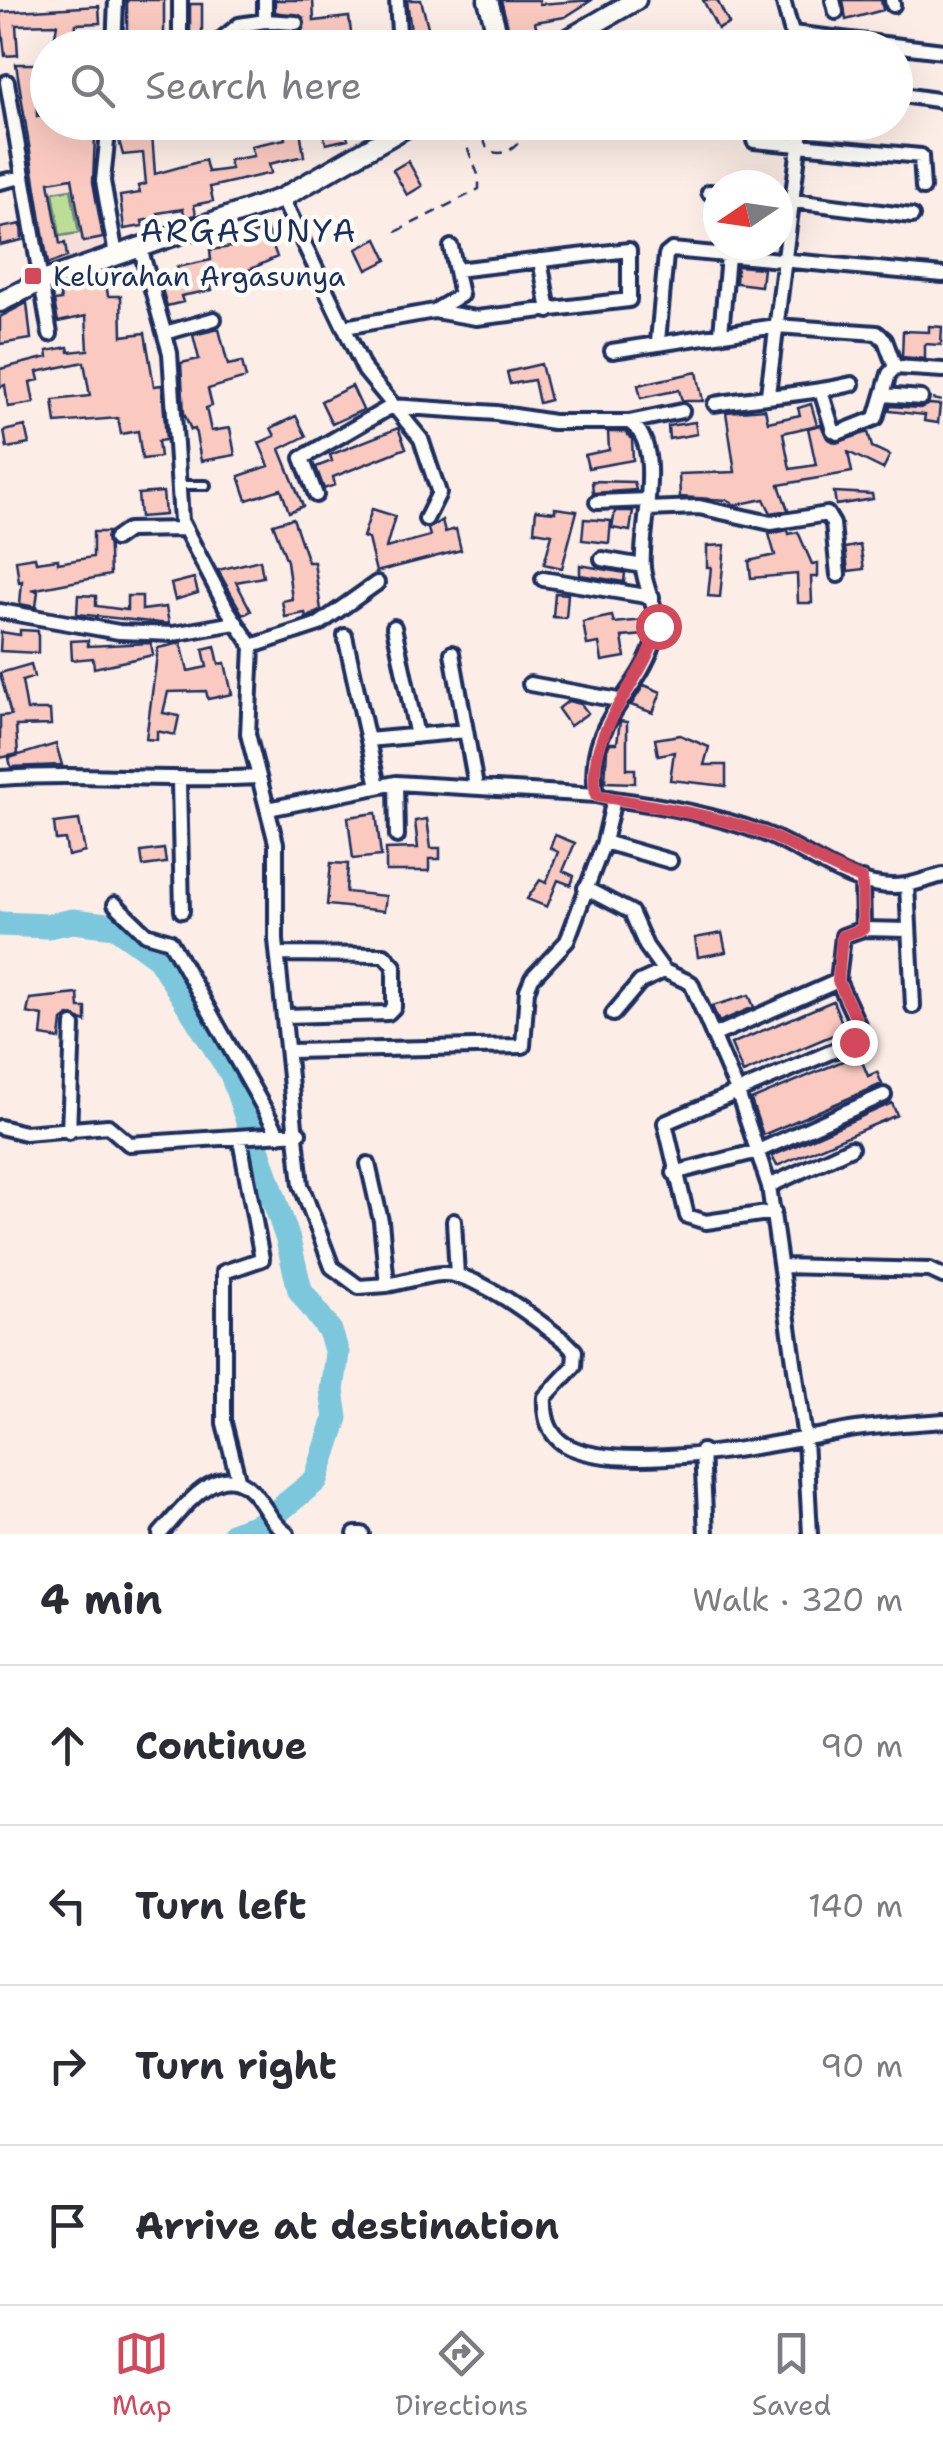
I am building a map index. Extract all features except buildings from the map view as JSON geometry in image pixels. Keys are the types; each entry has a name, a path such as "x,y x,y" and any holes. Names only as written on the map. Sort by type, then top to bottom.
{"street":[{"path":"115,30 116,0"},
{"path":"180,0 180,30"},
{"path":"265,0 265,21"},
{"path":"397,0 399,30"},
{"path":"488,0 496,30"},
{"path":"783,0 791,30"},
{"path":"581,30 624,3"},
{"path":"233,30 239,25 265,21 296,24"},
{"path":"913,48 943,52"},
{"path":"8,82 50,334"},
{"path":"913,97 943,101"},
{"path":"108,140 103,182 116,255"},
{"path":"0,302 40,282 282,198 382,140"},
{"path":"768,394 800,140"},
{"path":"754,141 922,156 922,188"},
{"path":"0,182 22,177"},
{"path":"282,198 365,371 418,433 438,498 426,519"},
{"path":"794,201 912,216"},
{"path":"140,247 164,332 184,529 235,623 252,646 254,677 246,718 278,858 278,954 301,1185 332,1267 359,1287 443,1274 457,1276 500,1296 575,1351 572,1371 546,1397 545,1418 566,1445 626,1458 943,1421"},
{"path":"434,312 461,294 451,248"},
{"path":"658,341 668,252 681,249 703,252"},
{"path":"345,326 434,312 476,318 629,300 629,250 456,270"},
{"path":"540,260 549,311"},
{"path":"721,333 728,260"},
{"path":"760,260 943,274"},
{"path":"164,332 214,319"},
{"path":"612,351 776,326 876,333 885,340 895,367 872,423 836,433 822,391"},
{"path":"895,367 943,370"},
{"path":"715,404 852,384"},
{"path":"884,395 921,398"},
{"path":"316,495 302,458 392,406 496,413 553,422 629,422 682,410"},
{"path":"596,795 598,746 618,700 654,644 658,626 642,566 648,505 644,442 629,422"},
{"path":"598,502 716,509 771,523 827,514 833,524 838,575"},
{"path":"115,539 128,530 184,529"},
{"path":"602,559 642,566"},
{"path":"542,579 652,597"},
{"path":"252,646 319,624 378,583"},
{"path":"0,630 2,611 119,632 174,634 235,623"},
{"path":"394,627 417,736"},
{"path":"345,636 378,786"},
{"path":"452,653 476,786"},
{"path":"530,684 618,700"},
{"path":"368,740 466,731"},
{"path":"0,778 74,773 179,782 258,777"},
{"path":"179,782 182,910"},
{"path":"268,809 396,784 596,795 692,810 768,834 826,867 862,879 906,885 943,876"},
{"path":"396,784 398,836"},
{"path":"290,1051 522,1047 527,990 567,941 604,842 614,799"},
{"path":"604,842 670,861"},
{"path":"862,879 863,929"},
{"path":"906,885 913,1006"},
{"path":"585,888 632,912 646,946 664,970 691,983 738,1093 774,1212 805,1440 810,1534"},
{"path":"115,904 146,934 170,941 276,1136"},
{"path":"774,1212 695,1221 682,1206 665,1129 668,1118 738,1093 860,1037 862,1031 838,981 842,936 863,929 909,930"},
{"path":"278,954 384,955 394,966 394,1007 388,1013 286,1016"},
{"path":"614,1014 640,982 664,970"},
{"path":"715,1035 838,981"},
{"path":"69,1132 73,1025"},
{"path":"674,1173 758,1151 884,1095"},
{"path":"0,1127 25,1133 108,1126 129,1144 298,1134"},
{"path":"245,1140 262,1259 224,1272 224,1423 238,1479 283,1531"},
{"path":"769,1186 852,1148"},
{"path":"368,1164 381,1221 387,1285"},
{"path":"454,1221 457,1276"},
{"path":"782,1266 930,1270 943,1276"},
{"path":"702,1451 706,1534"},
{"path":"160,1534 203,1490 227,1478 238,1479"}],"lane":[{"path":"181,484 206,485"}],"path":[{"path":"396,232 479,190 480,176 465,140"},
{"path":"484,140 488,152 499,154 511,152 521,140"}],"shaded area":[{"path":"89,140 106,140 99,177 105,249 41,270 24,166"}],"green space":[{"path":"71,189 79,233 60,236 53,192"}],"waterway":[{"path":"0,924 48,926 73,921 115,926 159,958 232,1074 288,1240 300,1290 330,1331 337,1353 332,1390 336,1418 316,1480 262,1524 234,1534"}],"place":[{"name":"Kelurahan Argasunya","path":"33,276"}],"district":[{"name":"ARGASUNYA","path":"249,230"}],"route":[{"path":"658,626 644,666 618,700 605,726 594,769 596,795 692,810 768,834 826,867 862,879 863,929 842,936 838,981 862,1031 854,1042"}]}
